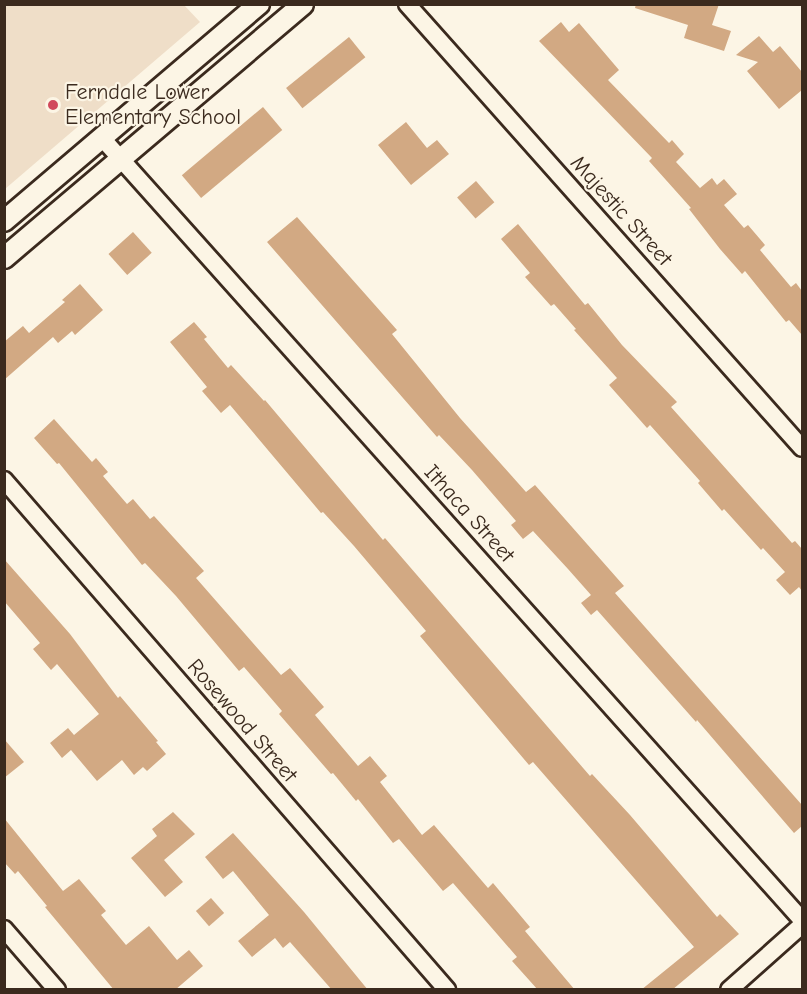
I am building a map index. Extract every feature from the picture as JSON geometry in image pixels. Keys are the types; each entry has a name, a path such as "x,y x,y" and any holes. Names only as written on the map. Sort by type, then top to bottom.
{"street":[{"path":"4,221 259,4"},
{"path":"4,258 303,4"},
{"name":"Majestic Street","path":"407,4 802,448"},
{"name":"Ithaca Street","path":"102,138 802,920"},
{"name":"Rosewood Street","path":"4,480 447,990"},
{"path":"729,990 802,925"},
{"path":"4,929 57,990"}],"shaded area":[{"name":"Ferndale Lower Elementary School","path":"5,4 184,5 200,22 5,189"}],"building":[{"path":"636,4 719,4 712,25 731,31 724,51 684,38 688,25 635,8"},
{"path":"561,22 569,32 579,23 619,70 608,80 669,143 672,140 684,154 676,162 700,188 712,178 717,185 724,179 737,194 724,205 744,228 748,225 765,245 760,250 791,287 796,283 802,291 802,335 789,320 786,322 745,271 742,274 720,249 689,209 691,208 649,161 652,158 539,41"},
{"path":"759,36 773,52 780,46 802,72 802,90 779,109 747,71 758,62 736,55"},
{"path":"349,37 365,57 302,108 286,88"},
{"path":"263,107 282,130 201,198 182,175"},
{"path":"406,122 427,148 437,140 449,154 411,185 378,145"},
{"path":"476,181 494,202 476,219 457,197"},
{"path":"297,217 397,330 392,334 460,418 526,492 535,485 624,586 615,593 802,805 802,826 794,833 697,720 696,722 597,610 591,615 581,603 591,595 568,569 533,531 523,539 511,525 516,521 472,470 439,435 437,437 267,242"},
{"path":"518,224 585,305 588,303 622,345 677,402 671,407 792,543 795,541 802,549 802,591 799,587 790,595 776,580 785,572 763,548 761,550 724,509 722,511 698,483 700,481 650,425 647,428 609,385 617,378 554,304 551,306 525,277 530,273 501,239"},
{"path":"133,232 152,253 127,275 108,254"},
{"path":"80,284 103,310 75,335 72,331 58,343 53,337 4,380 4,342 23,326 29,333 65,302 62,300"},
{"path":"194,322 207,337 204,339 228,368 231,365 265,400 383,540 385,538 590,776 592,774 630,815 717,917 720,914 739,934 672,990 641,990 694,947 533,762 529,765 420,636 426,631 354,546 323,512 321,513 230,405 221,413 202,391 207,387 170,342"},
{"path":"54,419 92,462 96,458 108,472 103,476 127,504 133,499 150,519 154,516 204,571 196,578 281,675 290,668 324,707 315,715 358,766 370,756 387,776 380,782 422,835 434,825 488,888 493,883 530,927 525,931 575,990 538,990 512,961 517,957 453,883 443,891 399,839 393,843 358,799 356,801 279,714 282,711 244,667 239,671 176,596 145,563 142,565 59,463 57,464 34,438"},
{"path":"4,559 70,634 118,698 120,696 158,741 156,742 166,754 147,771 143,767 134,775 122,760 97,781 71,750 62,758 50,743 68,728 74,735 99,714 57,664 51,670 33,649 40,643 4,601"},
{"path":"4,739 24,762 4,778"},
{"path":"173,812 195,834 164,860 183,882 165,897 131,858 157,836 152,829"},
{"path":"4,818 63,891 79,879 106,911 101,915 126,945 149,926 177,960 189,950 203,966 175,990 114,990 18,871 15,874 4,862"},
{"path":"233,833 304,912 368,990 332,990 290,942 283,948 275,938 252,957 238,941 269,915 233,871 223,879 205,857"},
{"path":"211,898 224,913 209,926 196,911"}],"place":[{"name":"Ferndale Lower Elementary School","path":"53,105"}]}
